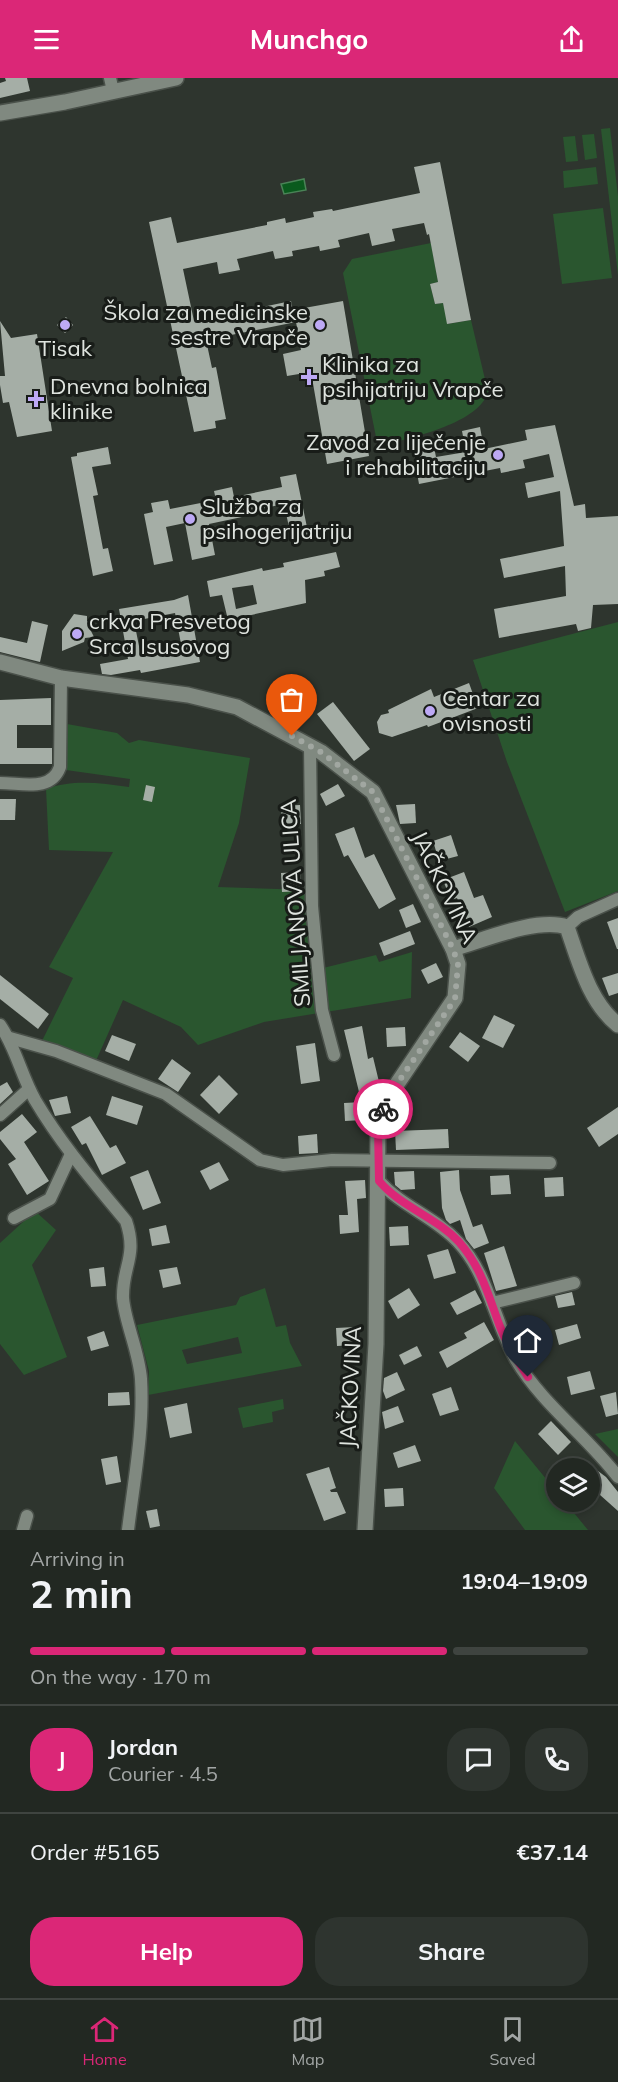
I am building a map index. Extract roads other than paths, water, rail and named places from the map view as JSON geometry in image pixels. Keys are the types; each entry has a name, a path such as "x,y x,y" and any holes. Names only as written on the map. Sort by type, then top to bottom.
{"street":[{"path":"0,113 112,84 176,78"},
{"name":"JAČKOVINA","path":"0,662 61,678 188,695 237,707 310,746 373,792 453,949 458,964 455,999 385,1104 378,1128 376,1344 365,1530"},
{"path":"0,783 47,784 57,776 60,767 61,678"},
{"name":"SMILJANOVA ULICA","path":"310,746 312,906 322,1010 334,1055"},
{"path":"567,927 578,916 618,900"},
{"path":"453,949 527,927 556,923 567,927 593,995 605,1015 618,1026"},
{"path":"0,1025 10,1038 29,1089 57,1138 126,1221 131,1237 131,1256 123,1298 137,1349 142,1404 128,1530"},
{"path":"10,1038 56,1051 166,1094 268,1163 284,1165 332,1160 550,1163"},
{"path":"0,1115 29,1089"},
{"path":"14,1218 50,1199 71,1154"},
{"path":"379,1181 391,1194 458,1242 484,1278 508,1345 536,1390 618,1477"},
{"path":"492,1303 574,1283"},
{"path":"23,1530 27,1515"}],"place":[{"name":"Tisak","path":"65,325"},
{"name":"Škola za medicinske sestre Vrapče","path":"320,325"},
{"name":"Klinika za psihijatriju Vrapče","path":"309,377"},
{"name":"Dnevna bolnica klinike","path":"36,399"},
{"name":"Zavod za liječenje i rehabilitaciju","path":"498,455"},
{"name":"Služba za psihogerijatriju","path":"190,519"},
{"name":"crkva Presvetog Srca Isusovog","path":"77,634"},
{"name":"Centar za ovisnosti","path":"430,711"}]}
